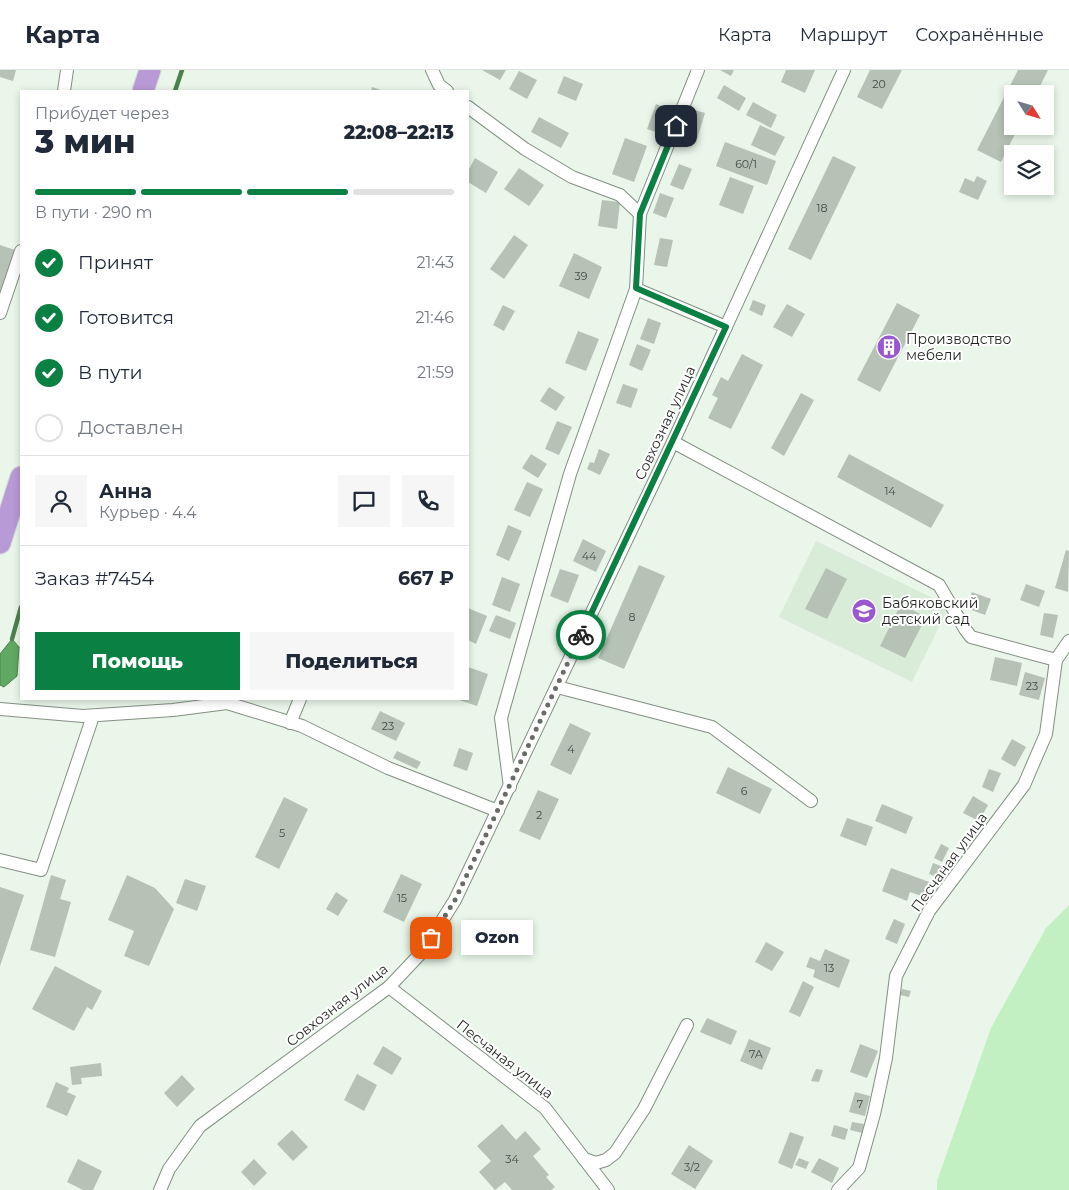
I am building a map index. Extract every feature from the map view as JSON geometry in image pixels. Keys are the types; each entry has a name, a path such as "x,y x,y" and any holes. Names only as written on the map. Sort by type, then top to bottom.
{"highway":[{"path":"143,90 150,70"},
{"path":"0,543 20,481"}],"street":[{"path":"64,90 67,70"},
{"path":"432,70 439,85 446,90"},
{"path":"510,787 501,718 570,474 636,288 640,214 698,70"},
{"name":"Совхозная улица","path":"160,1190 169,1169 200,1126 389,987 423,951 455,900 673,442 844,70"},
{"path":"469,108 525,149 572,177 620,195 640,214"},
{"path":"0,312 20,255"},
{"path":"636,288 726,327"},
{"path":"673,442 939,585 964,629 972,637 1056,660"},
{"name":"Песчаная улица","path":"838,1190 859,1168 874,1114 886,1058 896,976 929,911 1024,785 1046,734 1056,660 1069,642"},
{"path":"557,687 712,727 811,801"},
{"path":"290,723 300,700"},
{"path":"0,709 93,716 173,710 227,703 302,726 388,768 498,811"},
{"path":"0,860 41,870 93,716"},
{"name":"Песчаная улица","path":"389,987 545,1108 608,1190"},
{"path":"584,1159 596,1163 606,1160 615,1153 644,1109 687,1025"}],"shaded area":[{"name":"Бабяковский детский сад","path":"816,541 949,606 912,682 779,617"},
{"path":"12,639 19,647 17,676 4,687 0,685 0,654"},
{"path":"1069,905 1069,1190 937,1190 937,1181 991,1028 1046,928"}],"building":[{"path":"0,70 16,70 13,81 0,77"},
{"path":"482,70 506,70 500,80"},
{"path":"720,70 734,70 731,76"},
{"path":"786,70 815,70 805,93 781,82"},
{"path":"870,70 902,70 882,109 857,97"},
{"path":"1018,70 1048,70 1040,85 1010,85"},
{"path":"519,71 537,80 527,99 509,89"},
{"path":"564,76 583,84 576,101 557,93"},
{"path":"724,85 746,98 739,111 717,98"},
{"path":"1004,97 1004,135 1014,135 1010,145 1004,145 1004,156 1001,162 977,150"},
{"path":"753,102 777,115 771,128 746,115"},
{"path":"656,104 674,111 664,135 647,129"},
{"path":"691,109 705,113 697,139 683,134"},
{"path":"539,117 569,133 561,148 531,132"},
{"path":"760,125 785,137 775,156 751,145"},
{"path":"625,138 647,146 634,182 612,174"},
{"path":"725,142 776,161 767,185 716,166"},
{"path":"833,156 856,167 811,260 788,249"},
{"path":"475,158 498,172 486,193 469,183 469,169"},
{"path":"679,164 692,169 683,190 670,185"},
{"path":"519,168 544,185 529,206 504,189"},
{"path":"977,176 987,181 978,200 959,192 965,178 974,182"},
{"path":"730,177 754,186 743,214 719,205"},
{"path":"660,193 674,198 666,218 653,213"},
{"path":"602,200 620,202 617,229 598,226"},
{"path":"514,235 528,245 504,279 490,269"},
{"path":"660,238 673,240 667,267 654,265"},
{"path":"0,245 20,252 20,255 0,310"},
{"path":"574,253 602,267 589,299 559,286"},
{"path":"753,300 766,305 762,316 749,310"},
{"name":"Производство мебели","path":"897,303 920,315 880,392 857,380"},
{"path":"787,304 805,314 792,337 773,327"},
{"path":"503,305 515,311 504,331 493,325"},
{"path":"648,318 661,323 654,344 640,339"},
{"path":"578,331 599,339 586,371 565,363"},
{"path":"637,344 651,350 642,371 629,365"},
{"path":"742,354 763,365 731,429 708,418 718,398 712,395 721,377 728,381"},
{"path":"623,384 638,389 631,408 616,403"},
{"path":"549,387 565,397 556,411 540,401"},
{"path":"801,393 814,400 784,456 771,448"},
{"path":"557,421 572,427 559,455 545,449"},
{"path":"599,449 610,454 600,475 587,469 590,462 594,463"},
{"path":"531,454 547,464 538,478 522,468"},
{"path":"849,454 944,505 931,528 837,477"},
{"path":"527,482 543,489 530,517 514,510"},
{"path":"508,525 522,531 509,561 496,555"},
{"path":"583,539 606,551 596,572 573,561"},
{"path":"1066,550 1069,551 1068,592 1055,588"},
{"path":"639,565 665,576 624,669 598,658"},
{"path":"826,568 847,579 827,619 805,609"},
{"path":"560,569 579,575 568,603 550,596"},
{"path":"502,577 520,584 510,612 492,605"},
{"path":"1026,584 1045,591 1039,607 1020,600"},
{"path":"972,592 991,599 985,615 966,608"},
{"path":"901,604 926,617 905,658 880,646"},
{"path":"469,608 487,616 476,644 469,640"},
{"path":"1044,613 1058,615 1053,638 1040,635"},
{"path":"496,615 516,623 510,639 489,631"},
{"path":"995,657 1022,663 1017,686 990,680"},
{"path":"469,667 488,674 477,706 459,700 469,700"},
{"path":"1025,672 1045,678 1039,700 1019,695"},
{"path":"380,711 405,723 396,741 371,729"},
{"path":"570,723 591,733 571,775 550,765"},
{"path":"1012,739 1026,747 1015,767 1001,759"},
{"path":"459,748 473,753 467,771 453,766"},
{"path":"397,751 421,762 417,769 393,758"},
{"path":"728,767 772,789 760,814 716,793"},
{"path":"989,769 1001,773 993,792 982,787"},
{"path":"538,790 559,799 540,840 519,831"},
{"path":"973,796 988,805 979,821 963,813"},
{"path":"284,797 308,809 279,869 255,857"},
{"path":"882,804 913,817 906,834 875,821"},
{"path":"847,818 873,827 866,846 840,836"},
{"path":"941,844 949,848 942,862 934,858"},
{"path":"933,863 946,868 942,879 929,874"},
{"path":"891,868 932,883 927,898 910,892 907,901 882,891"},
{"path":"401,874 422,884 404,922 383,912"},
{"path":"51,875 66,880 60,899 71,902 55,957 30,950"},
{"path":"127,875 155,888 174,909 149,966 124,956 134,931 108,920"},
{"path":"185,879 206,886 197,911 176,903"},
{"path":"0,887 24,895 0,966"},
{"path":"336,892 348,900 338,916 326,909"},
{"path":"894,919 905,924 897,944 885,939"},
{"path":"766,942 784,952 772,971 755,962"},
{"path":"825,949 850,960 839,988 813,977 815,970 806,967 810,957 820,961"},
{"path":"55,966 102,991 92,1010 87,1007 74,1031 32,1009"},
{"path":"803,981 814,987 800,1017 789,1012"},
{"path":"902,989 911,991 909,997 900,995"},
{"path":"707,1018 737,1031 731,1045 700,1032"},
{"path":"749,1039 771,1048 762,1070 740,1061"},
{"path":"860,1044 878,1051 867,1078 850,1072"},
{"path":"383,1046 402,1058 392,1075 373,1064"},
{"path":"101,1063 102,1076 81,1078 82,1084 72,1085 70,1067"},
{"path":"816,1069 823,1070 819,1082 811,1081"},
{"path":"357,1074 377,1085 364,1111 344,1100"},
{"path":"182,1075 195,1089 177,1107 164,1093"},
{"path":"56,1082 69,1088 67,1092 76,1096 67,1116 46,1107"},
{"path":"855,1092 870,1096 865,1116 849,1112"},
{"path":"852,1122 864,1124 862,1133 850,1130"},
{"path":"502,1124 516,1140 525,1131 541,1149 533,1156 549,1175 546,1177 555,1187 551,1190 512,1190 505,1182 495,1190 479,1172 491,1161 477,1146"},
{"path":"834,1125 848,1129 845,1140 831,1136"},
{"path":"292,1130 308,1147 293,1161 277,1144"},
{"path":"790,1132 804,1137 792,1169 778,1163"},
{"path":"689,1145 713,1161 695,1189 671,1174"},
{"path":"799,1158 809,1162 806,1169 795,1165"},
{"path":"819,1158 839,1168 832,1183 811,1172"},
{"path":"78,1159 102,1171 93,1190 83,1190 67,1182"},
{"path":"254,1159 267,1173 254,1186 241,1172"}],"waterway":[{"path":"175,90 182,70"},
{"path":"12,639 20,611"}],"way so far":[{"path":"431,938 455,900 581,635"}],"place":[{"name":"Производство мебели","path":"889,347"},
{"name":"Бабяковский детский сад","path":"864,611"},
{"name":"Ozon","path":"431,938"}],"route":[{"path":"581,635 726,327 636,288 640,214 676,126"}]}
